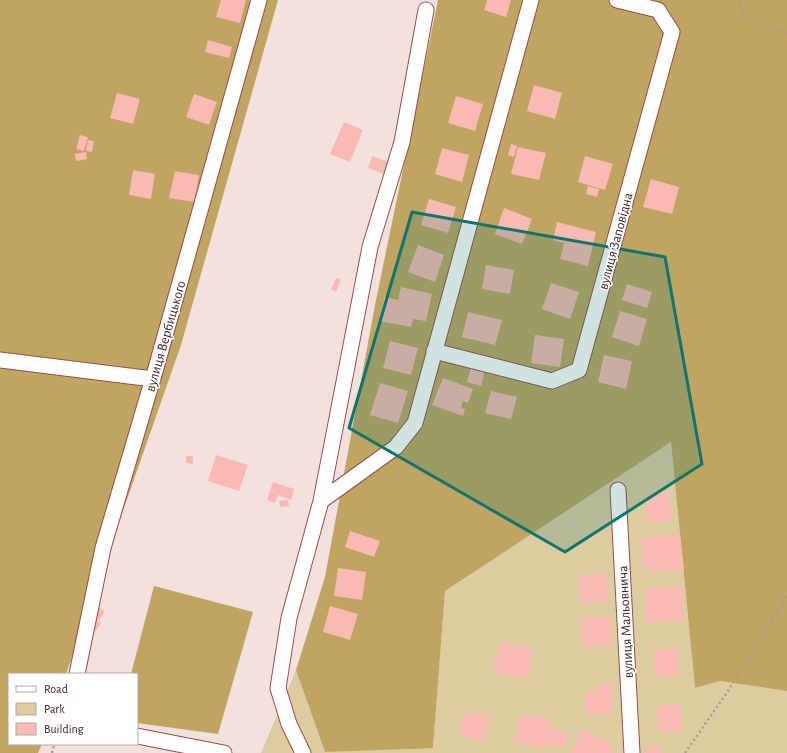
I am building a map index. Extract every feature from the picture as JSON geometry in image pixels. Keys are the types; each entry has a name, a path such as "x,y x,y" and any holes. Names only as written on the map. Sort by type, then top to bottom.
{"street":[{"name":"вулиця Вербицького","path":"76,673 102,548 153,379 258,0"},
{"path":"321,501 396,447 415,423 531,0"},
{"name":"вулиця Заповідна","path":"434,351 552,381 579,370 672,32 658,10 617,0"},
{"path":"304,753 289,724 278,688 289,618 321,501 370,247 402,142 426,10"},
{"path":"0,360 153,379"},
{"name":"вулиця Мальовнича","path":"618,490 632,753"},
{"path":"138,736 224,753"}],"path":[{"path":"740,0 743,14 787,34"},
{"path":"685,753 728,691 787,596"}],"highlighted area":[{"path":"412,212 665,257 702,464 565,552 349,428"}],"green space":[{"path":"671,441 695,688 720,681 787,691 787,753 261,753 296,670 325,752 433,747 445,591"}],"shaded area":[{"path":"0,0 278,0 181,345 66,673 8,673 8,745 42,745 38,753 0,753"},
{"path":"438,0 787,0 787,691 720,681 695,688 671,442 445,591 433,748 325,752 296,670 325,577 375,305"},
{"path":"154,586 253,612 218,734 138,723 138,673 131,673"}],"building":[{"path":"221,0 246,0 240,23 216,17"},
{"path":"487,0 511,0 506,17 484,10"},
{"path":"208,40 232,47 229,58 205,52"},
{"path":"534,85 562,93 555,119 527,111"},
{"path":"117,93 140,99 133,124 110,118"},
{"path":"194,94 217,102 209,125 186,117"},
{"path":"456,96 483,104 475,131 448,123"},
{"path":"344,122 363,130 350,162 330,154"},
{"path":"80,135 88,137 84,151 76,149"},
{"path":"88,140 94,141 92,152 86,151"},
{"path":"511,144 517,146 514,157 508,155"},
{"path":"518,147 546,153 539,180 511,174"},
{"path":"442,148 469,155 462,182 435,174"},
{"path":"86,152 87,159 76,161 75,154"},
{"path":"372,156 389,162 384,174 368,168"},
{"path":"585,156 613,164 605,190 578,182"},
{"path":"133,170 155,174 151,199 129,195"},
{"path":"175,171 199,175 194,202 169,198"},
{"path":"651,179 679,187 672,214 643,207"},
{"path":"588,186 599,189 597,197 586,194"},
{"path":"429,199 456,207 448,233 421,225"},
{"path":"504,208 532,219 522,244 495,234"},
{"path":"557,222 596,232 588,266 560,259 564,243 553,240"},
{"path":"418,245 444,255 435,282 408,272"},
{"path":"486,265 514,270 510,294 482,289"},
{"path":"336,278 341,279 336,292 331,290"},
{"path":"551,283 579,292 570,319 542,309"},
{"path":"627,284 652,292 647,308 622,300"},
{"path":"401,287 432,294 426,321 413,319 411,327 379,321 385,297 398,300"},
{"path":"620,311 647,319 639,346 612,337"},
{"path":"468,312 502,320 495,345 462,337"},
{"path":"535,335 564,339 560,367 531,363"},
{"path":"390,341 418,348 411,375 383,368"},
{"path":"604,355 632,361 626,389 598,382"},
{"path":"471,367 485,370 481,386 467,382"},
{"path":"443,378 473,389 468,403 463,401 461,408 465,409 463,416 432,405"},
{"path":"380,383 408,391 398,423 370,415"},
{"path":"491,391 517,397 511,419 485,413"},
{"path":"216,455 248,465 239,491 208,481"},
{"path":"186,456 193,456 193,464 186,463"},
{"path":"273,482 294,489 291,500 278,495 275,503 267,500"},
{"path":"669,492 672,520 647,522 645,495"},
{"path":"288,500 289,506 280,507 279,501"},
{"path":"350,531 380,541 374,557 345,547"},
{"path":"680,534 684,570 649,573 648,566 643,567 641,538"},
{"path":"338,568 366,572 362,600 334,596"},
{"path":"606,573 609,601 581,603 578,576"},
{"path":"683,587 683,621 645,622 645,588"},
{"path":"96,604 105,612 98,621 101,623 95,632 82,623"},
{"path":"330,606 358,614 350,640 323,632"},
{"path":"610,616 612,645 583,647 581,618"},
{"path":"499,642 533,649 527,679 493,672"},
{"path":"678,648 679,675 655,676 654,649"},
{"path":"597,684 612,684 612,714 585,714 585,692 597,692"},
{"path":"680,704 682,731 658,732 656,705"},
{"path":"464,711 490,718 483,742 458,735"},
{"path":"521,714 550,720 548,728 569,733 566,747 547,742 545,749 515,742"},
{"path":"582,729 613,744 609,751 613,753 570,753"},
{"path":"660,745 661,753 646,753 645,747"}]}
